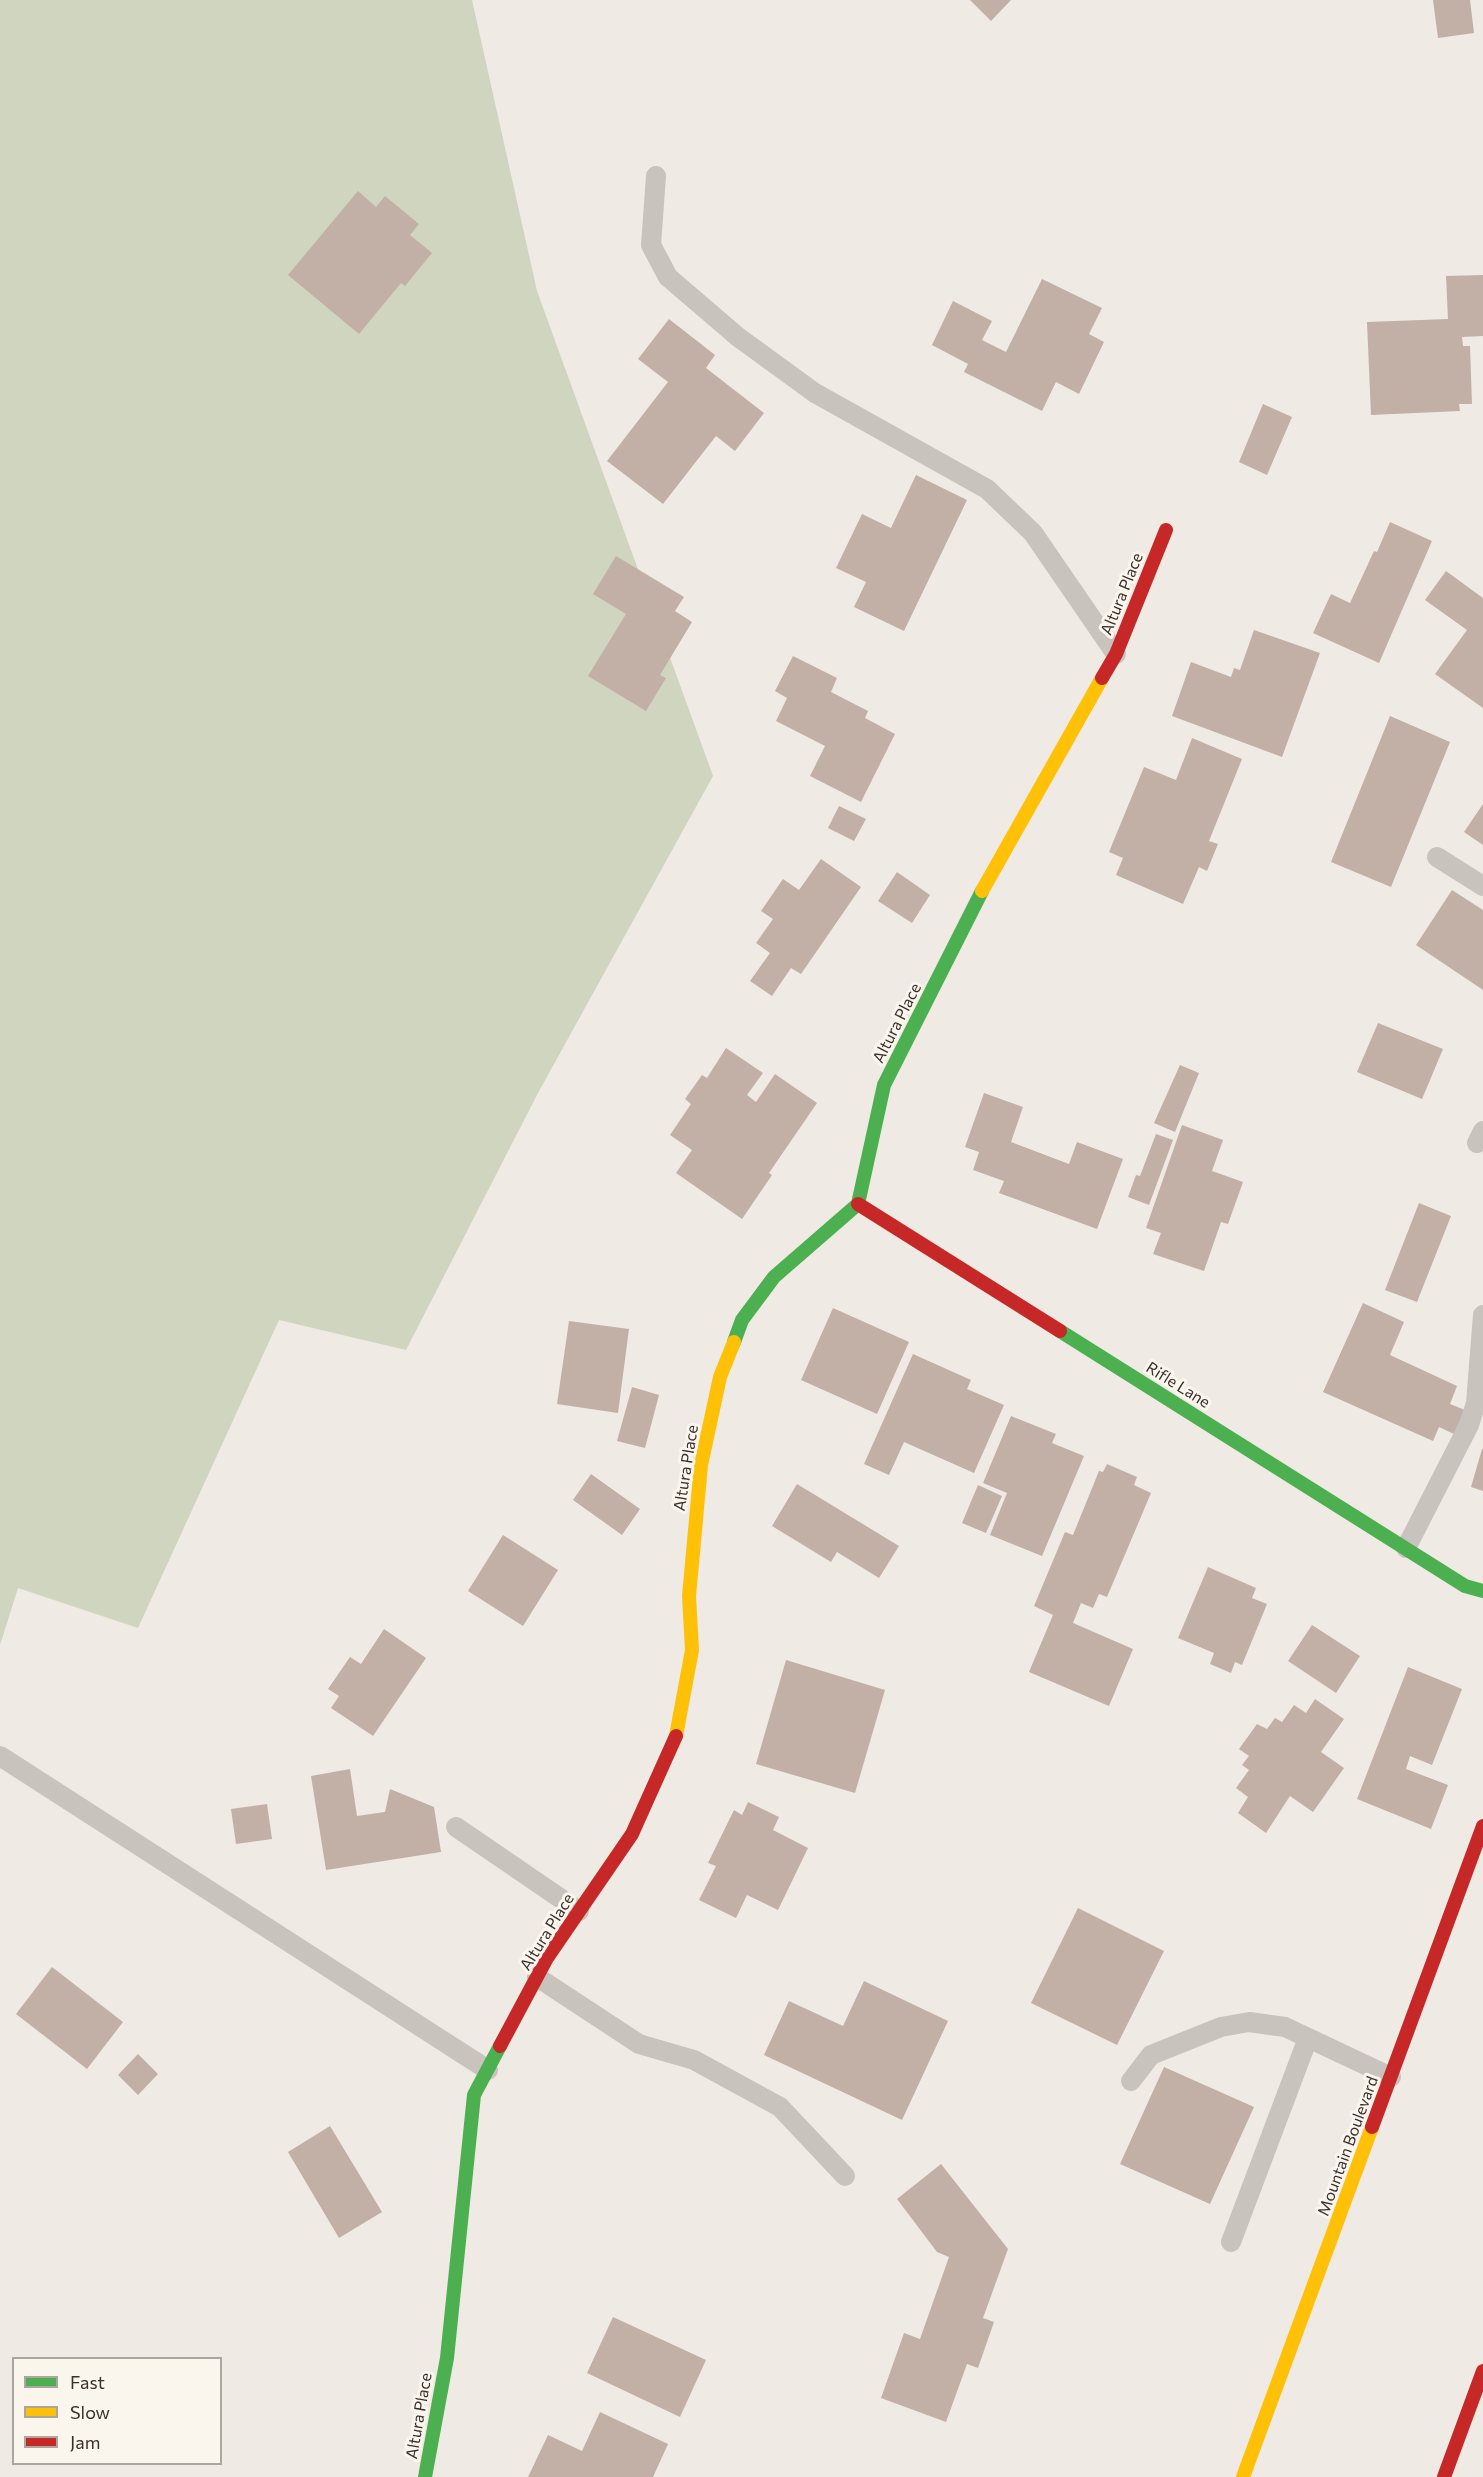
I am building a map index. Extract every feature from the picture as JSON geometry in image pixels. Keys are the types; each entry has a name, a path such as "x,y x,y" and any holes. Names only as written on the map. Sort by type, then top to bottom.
{"main road":[{"name":"Altura Place","path":"425,2477 447,2358 474,2095 537,1977 632,1834 678,1732 692,1650 689,1596 701,1465 720,1377 742,1320 774,1277 858,1204 884,1085 981,893 1116,654 1166,530"},
{"name":"Rifle Lane","path":"858,1204 1465,1586 1483,1591"},
{"name":"Mountain Boulevard","path":"1243,2477 1483,1826"},
{"path":"1444,2477 1483,2372"}],"lane":[{"path":"656,176 651,245 668,277 738,337 815,393 987,489 1033,533 1116,654"},
{"path":"1437,857 1483,886"},
{"path":"1406,1548 1469,1425 1476,1403 1483,1315"},
{"path":"0,1756 488,2070"},
{"path":"456,1827 579,1911"},
{"path":"537,1977 639,2044 694,2060 780,2107 845,2176"},
{"path":"1131,2081 1151,2055 1221,2027 1249,2022 1285,2027 1391,2077"},
{"path":"1231,2242 1308,2038"}],"green space":[{"path":"0,0 472,0 537,291 713,776 538,1093 406,1350 279,1320 138,1628 18,1588 0,1645"}],"building":[{"path":"970,0 1011,0 991,21"},
{"path":"1433,0 1470,0 1474,33 1438,38"},
{"path":"358,191 376,207 385,196 419,224 410,235 432,253 405,286 401,283 359,334 288,275"},
{"path":"1483,275 1483,336 1462,337 1463,346 1470,346 1472,404 1459,404 1460,411 1371,415 1367,322 1448,319 1446,276"},
{"path":"1042,279 1102,308 1089,334 1104,342 1079,394 1056,382 1042,411 964,372 968,364 932,345 953,301 992,321 982,340 1006,352"},
{"path":"669,319 715,355 706,368 764,413 735,451 716,436 663,504 607,461 668,382 638,359"},
{"path":"1263,404 1292,417 1267,475 1239,462"},
{"path":"916,475 967,500 904,631 854,607 866,582 836,568 862,514 891,528"},
{"path":"1390,522 1432,541 1379,663 1313,633 1331,594 1350,603"},
{"path":"616,556 684,597 675,611 692,622 660,675 666,678 646,711 588,676 626,614 593,594"},
{"path":"1446,571 1483,598 1483,708 1435,674 1467,630 1425,600"},
{"path":"1254,630 1320,653 1282,757 1172,716 1191,662 1231,677 1234,668 1240,670"},
{"path":"793,656 837,678 831,692 868,711 865,718 895,734 861,802 810,776 825,746 776,721 787,698 775,691"},
{"path":"1390,716 1450,742 1391,887 1331,862"},
{"path":"1192,738 1242,759 1209,841 1218,844 1207,871 1199,867 1183,904 1116,875 1123,858 1109,852 1144,767 1176,780"},
{"path":"1483,804 1483,845 1464,832"},
{"path":"839,806 866,819 854,841 828,828"},
{"path":"821,859 861,887 801,974 791,968 772,996 750,981 770,953 756,943 773,919 761,911 783,879 799,890"},
{"path":"897,872 930,895 912,923 878,901"},
{"path":"1452,890 1483,910 1483,990 1416,945"},
{"path":"1378,1023 1443,1049 1422,1099 1357,1072"},
{"path":"726,1048 763,1073 747,1095 756,1102 775,1074 817,1103 769,1173 772,1175 742,1219 676,1173 692,1150 670,1135 691,1104 685,1099 702,1075 707,1078"},
{"path":"1180,1065 1199,1073 1175,1132 1154,1123"},
{"path":"984,1093 1023,1107 1011,1142 1069,1164 1077,1142 1123,1159 1097,1229 999,1193 1004,1181 973,1170 979,1152 965,1147"},
{"path":"1182,1125 1223,1140 1212,1171 1243,1182 1228,1224 1221,1222 1204,1271 1153,1254 1161,1233 1146,1228"},
{"path":"1156,1134 1173,1140 1149,1205 1128,1197 1136,1175 1140,1176"},
{"path":"1419,1203 1451,1216 1417,1302 1385,1290"},
{"path":"1363,1303 1404,1322 1390,1355 1457,1386 1450,1404 1465,1410 1454,1434 1439,1427 1433,1441 1323,1392"},
{"path":"833,1308 909,1342 877,1414 801,1380"},
{"path":"569,1321 629,1329 618,1413 557,1404"},
{"path":"913,1354 971,1380 967,1389 1004,1405 974,1473 904,1442 889,1475 864,1464"},
{"path":"632,1387 659,1395 645,1448 617,1441"},
{"path":"1011,1416 1056,1434 1052,1443 1084,1456 1042,1556 990,1535 1007,1493 983,1483"},
{"path":"1483,1449 1483,1491 1471,1487"},
{"path":"1107,1464 1137,1477 1134,1485 1151,1493 1107,1597 1099,1594 1093,1608 1081,1603 1073,1623 1133,1649 1109,1706 1029,1672 1053,1615 1034,1606 1065,1532 1073,1535 1099,1471 1103,1472"},
{"path":"591,1474 640,1509 622,1535 573,1500"},
{"path":"797,1484 899,1546 879,1578 837,1552 831,1562 772,1526"},
{"path":"978,1485 1002,1496 986,1533 962,1523"},
{"path":"503,1535 558,1570 523,1626 468,1591"},
{"path":"1208,1567 1256,1588 1252,1598 1267,1604 1242,1665 1235,1662 1231,1673 1210,1664 1214,1653 1178,1638"},
{"path":"1312,1625 1360,1656 1336,1693 1288,1661"},
{"path":"384,1629 426,1658 373,1736 331,1708 339,1696 328,1689 350,1657 361,1664"},
{"path":"786,1660 885,1690 855,1793 756,1764"},
{"path":"1408,1667 1462,1689 1432,1765 1410,1756 1406,1769 1448,1785 1431,1829 1357,1799"},
{"path":"1315,1699 1344,1719 1321,1752 1344,1768 1313,1812 1290,1796 1266,1833 1238,1813 1248,1797 1236,1788 1249,1770 1242,1765 1249,1756 1239,1749 1257,1724 1267,1729 1275,1718 1282,1722 1294,1705 1306,1713"},
{"path":"350,1769 357,1816 385,1812 390,1789 434,1807 441,1852 326,1870 311,1776"},
{"path":"748,1802 779,1817 773,1830 808,1848 778,1910 747,1895 736,1918 699,1900 716,1866 708,1863 734,1810 742,1815"},
{"path":"267,1804 272,1839 236,1844 231,1809"},
{"path":"1078,1908 1164,1951 1117,2045 1031,2003"},
{"path":"52,1967 123,2022 87,2069 16,2014"},
{"path":"864,1981 948,2021 902,2120 764,2055 789,2001 843,2026"},
{"path":"138,2054 158,2074 138,2095 118,2075"},
{"path":"1164,2067 1254,2107 1210,2204 1120,2164"},
{"path":"330,2126 382,2212 339,2238 288,2152"},
{"path":"941,2164 1008,2249 983,2318 994,2322 978,2368 967,2364 946,2422 881,2398 904,2333 920,2339 949,2257 937,2252 897,2199"},
{"path":"613,2317 706,2360 680,2417 587,2373"},
{"path":"600,2412 668,2444 653,2477 528,2477 548,2435 582,2451"}],"traffic: fast":[{"path":"734,1342 742,1320 774,1277 858,1204 884,1085 982,891"},
{"path":"1060,1331 1465,1586 1483,1591"},
{"path":"425,2477 447,2358 474,2095 500,2046"}],"traffic: slow":[{"path":"982,891 1102,678"},
{"path":"676,1736 692,1650 689,1596 701,1465 720,1377 734,1342"},
{"path":"1243,2477 1372,2127"}],"traffic: jam":[{"path":"1102,678 1116,654 1166,530"},
{"path":"858,1204 1060,1331"},
{"path":"500,2046 547,1958 632,1834 676,1736"},
{"path":"1372,2127 1483,1826"},
{"path":"1444,2477 1483,2371"}]}
